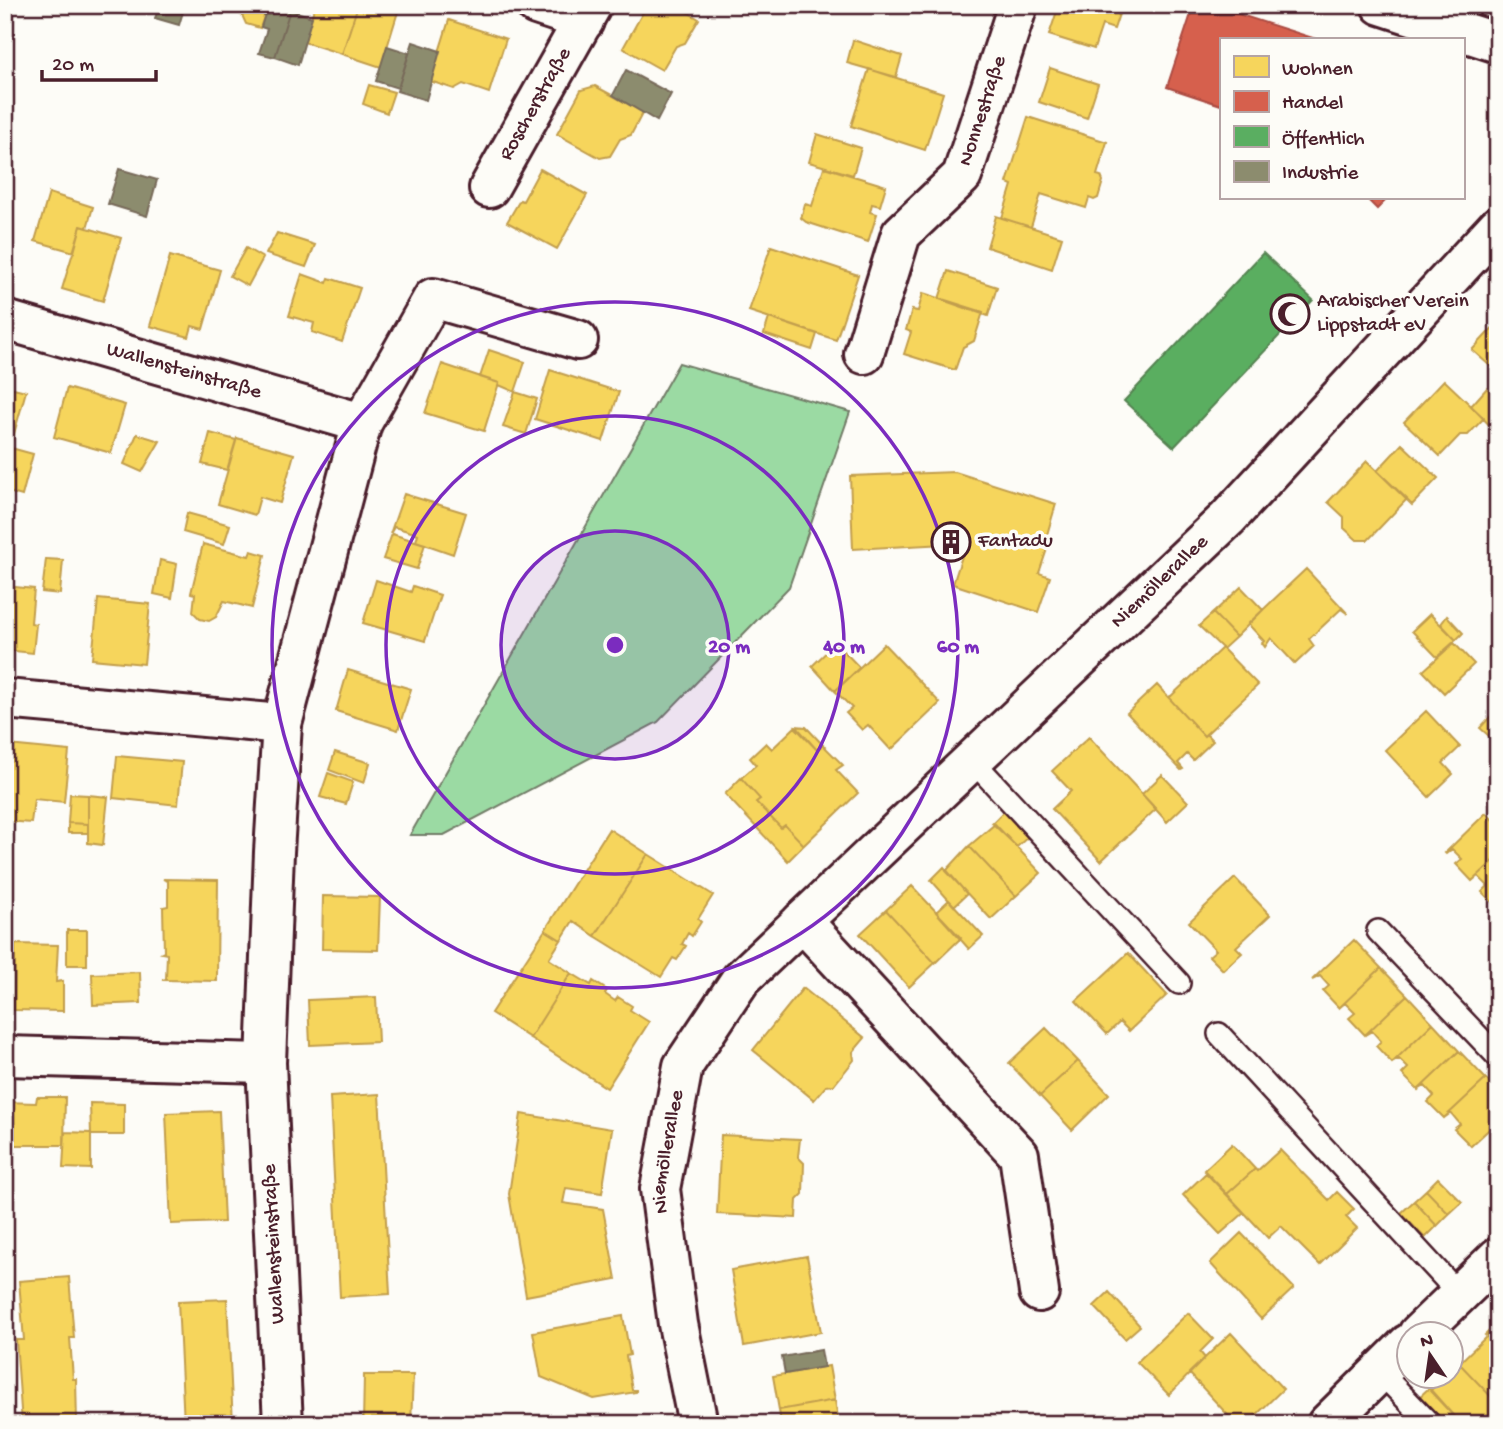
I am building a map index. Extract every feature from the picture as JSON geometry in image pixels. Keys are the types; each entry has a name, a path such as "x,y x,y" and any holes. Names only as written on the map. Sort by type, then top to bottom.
{"street":[{"name":"Roscherstraße","path":"489,188 588,13 536,5"},
{"name":"Nonnestraße","path":"864,354 901,234 961,176 1018,5"},
{"path":"1381,5 1498,43"},
{"name":"Niemöllerallee","path":"698,1424 678,1324 660,1189 683,1066 741,979 1228,518 1498,226"},
{"name":"Wallensteinstraße","path":"283,1424 267,1063 274,852 282,724 362,423 433,298 578,340"},
{"name":"Wallensteinstraße","path":"5,320 362,423"},
{"path":"5,699 282,724"},
{"path":"802,921 1019,1155 1039,1292"},
{"path":"5,1056 267,1063"},
{"path":"1433,1320 1498,1257"},
{"path":"1327,1424 1394,1358"}],"lane":[{"path":"972,761 1179,983"},
{"path":"1378,932 1498,1057"},
{"path":"1219,1034 1459,1294"},
{"path":"1380,1371 1430,1424"}],"green space":[{"path":"679,363 850,412 789,587 658,722 444,835 410,835"}],"building: Wohnen":[{"path":"226,5 268,5 260,28 246,24 242,15 225,9"},
{"path":"315,5 358,5 342,54 304,42"},
{"path":"358,5 400,5 381,67 342,54"},
{"path":"647,5 675,5 699,19 685,43 676,46 662,70 623,48"},
{"path":"1059,5 1122,5 1114,29 1102,25 1094,49 1049,35"},
{"path":"449,20 506,39 489,93 463,84 454,89 430,81"},
{"path":"853,40 902,56 896,77 847,63"},
{"path":"1050,68 1098,84 1087,118 1039,102"},
{"path":"869,69 943,93 925,150 851,126"},
{"path":"369,85 394,92 387,113 363,104"},
{"path":"595,86 643,112 631,135 620,139 610,156 600,158 557,134 581,90"},
{"path":"1028,117 1107,142 1097,175 1101,176 1103,181 1098,198 1089,198 1086,208 1041,194 1031,227 1002,218 1012,185 1007,183"},
{"path":"817,134 861,148 853,175 809,162"},
{"path":"824,167 886,186 880,206 872,204 870,212 877,214 868,242 801,218 805,204 812,206"},
{"path":"540,169 587,195 557,249 507,222 520,200 523,201"},
{"path":"5,170 13,172 5,204"},
{"path":"49,193 93,207 87,228 81,226 74,252 35,241"},
{"path":"996,216 1062,237 1052,269 987,247"},
{"path":"81,226 121,238 103,301 62,289"},
{"path":"277,233 315,245 306,267 266,254"},
{"path":"771,246 858,275 836,340 749,311"},
{"path":"246,248 263,258 248,286 230,276"},
{"path":"170,256 220,270 203,329 192,326 189,337 150,326"},
{"path":"948,271 997,287 988,316 939,299"},
{"path":"302,274 327,283 329,278 360,288 342,342 312,332 314,323 289,316"},
{"path":"923,293 983,312 974,341 963,347 955,370 904,354 911,332 906,330 912,310 918,311"},
{"path":"769,318 817,334 812,350 764,334"},
{"path":"1498,322 1498,373 1472,350"},
{"path":"489,350 525,362 515,392 480,377"},
{"path":"442,364 499,383 484,431 425,413"},
{"path":"550,370 619,392 603,441 535,419"},
{"path":"1444,380 1484,418 1468,435 1460,435 1440,456 1404,422"},
{"path":"5,386 26,391 12,441 5,438"},
{"path":"67,388 125,405 111,453 54,437"},
{"path":"1487,388 1498,398 1498,434 1471,406"},
{"path":"515,392 537,399 526,434 503,427"},
{"path":"210,433 236,440 227,470 202,464"},
{"path":"137,434 160,441 142,472 124,464"},
{"path":"237,438 294,454 280,503 260,497 255,515 218,504"},
{"path":"1402,444 1438,478 1412,505 1377,471"},
{"path":"11,448 33,454 22,496 5,491 5,471"},
{"path":"1367,461 1407,499 1368,540 1357,540 1344,528 1344,517 1328,502"},
{"name":"Fantadu","path":"955,472 1056,504 1046,538 1050,540 1039,573 1050,577 1038,612 953,584 964,550 946,544 853,549 850,476"},
{"path":"404,494 466,513 453,554 416,541 418,534 394,527 390,534"},
{"path":"187,513 230,525 224,544 183,532"},
{"path":"392,534 425,544 417,569 383,559"},
{"path":"203,544 249,556 251,551 265,555 252,608 224,601 216,617 209,621 200,619 193,612 195,594 191,593"},
{"path":"46,559 63,560 60,594 42,592"},
{"path":"160,560 177,564 172,598 154,594"},
{"path":"1306,569 1348,614 1341,609 1309,639 1314,646 1295,664 1271,638 1265,647 1262,643 1264,641 1248,624"},
{"path":"376,580 411,592 413,586 440,595 425,641 363,623"},
{"path":"5,586 34,589 31,623 36,624 33,653 5,650"},
{"path":"1241,587 1263,610 1236,637 1213,613"},
{"path":"98,599 150,604 144,664 92,659"},
{"path":"1213,613 1236,637 1223,649 1199,626"},
{"path":"1430,614 1456,640 1437,657 1412,631"},
{"path":"1447,616 1463,633 1456,640 1441,624"},
{"path":"836,643 860,668 835,691 812,666"},
{"path":"1454,643 1474,664 1444,693 1423,671"},
{"path":"884,644 940,703 891,750 868,725 862,730 846,713 852,708 835,691"},
{"path":"1222,648 1258,685 1204,736 1169,698"},
{"path":"348,670 411,689 398,730 336,711"},
{"path":"1157,685 1168,697 1171,696 1169,698 1204,736 1206,734 1213,741 1193,760 1187,754 1178,763 1183,769 1181,770 1127,713"},
{"path":"1498,708 1498,744 1480,728"},
{"path":"1426,711 1460,747 1443,763 1453,774 1429,797 1385,750"},
{"path":"796,726 806,727 823,745 817,750"},
{"path":"795,727 817,750 823,745 843,765 836,770 858,793 804,845 785,825 781,828 756,802 760,799 741,778 756,765 750,758 766,743 772,749"},
{"path":"1089,737 1156,809 1101,861 1052,809 1071,791 1052,771"},
{"path":"8,745 69,751 64,802 34,799 31,823 5,821"},
{"path":"335,752 370,763 364,783 329,770"},
{"path":"117,756 182,762 178,805 113,798"},
{"path":"328,773 353,782 346,804 320,797"},
{"path":"1162,775 1188,802 1167,822 1142,794"},
{"path":"741,778 760,799 756,802 781,828 785,825 804,845 788,861 725,794"},
{"path":"70,794 88,795 88,824 68,823"},
{"path":"88,795 108,797 103,845 88,843"},
{"path":"1005,810 1030,835 1017,847 992,823"},
{"path":"1486,813 1498,825 1498,857 1472,881 1456,864 1462,859 1452,849 1445,853"},
{"path":"68,823 88,824 88,833 68,833"},
{"path":"995,824 1041,873 1016,896 969,846"},
{"path":"609,829 648,854 595,936 573,921 561,940 545,930"},
{"path":"969,846 1016,896 991,919 946,871"},
{"path":"648,854 713,895 698,919 701,922 692,936 688,933 682,944 686,946 677,960 673,958 661,977 595,936"},
{"path":"1498,857 1498,908 1482,892 1488,886 1478,876 1472,881"},
{"path":"944,867 967,894 954,906 931,880"},
{"path":"1235,878 1270,915 1236,947 1242,953 1223,970 1209,956 1216,950 1189,922"},
{"path":"163,879 218,880 217,981 162,980 166,979 167,954 162,953 163,907 168,906 168,881"},
{"path":"912,886 961,938 935,963 886,910"},
{"path":"323,896 380,897 378,950 322,949"},
{"path":"949,900 983,936 969,949 936,912"},
{"path":"886,910 935,963 909,987 860,934"},
{"path":"67,930 87,930 87,965 67,965"},
{"path":"545,930 561,940 549,959 571,973 530,1038 491,1013"},
{"path":"1354,940 1381,968 1339,1008 1323,991 1329,986 1320,976 1312,980"},
{"path":"15,944 58,945 56,982 63,981 63,1011 14,1010"},
{"path":"1128,953 1167,995 1129,1031 1120,1022 1107,1034 1076,1001"},
{"path":"1381,968 1407,995 1365,1035 1349,1018 1355,1013 1345,1003 1339,1008"},
{"path":"140,972 141,1003 93,1005 92,974"},
{"path":"571,973 591,985 593,981 607,990 605,994 615,1001 618,997 632,1006 630,1010 649,1022 607,1088 530,1038"},
{"path":"803,988 865,1038 853,1052 854,1060 834,1085 826,1086 814,1100 753,1050"},
{"path":"1407,995 1433,1023 1392,1063 1376,1046 1381,1041 1372,1031 1365,1035"},
{"path":"376,997 378,1042 310,1045 308,1000"},
{"path":"1433,1023 1459,1051 1418,1090 1402,1074 1408,1068 1399,1059 1392,1063"},
{"path":"1046,1028 1078,1061 1040,1096 1009,1063"},
{"path":"1459,1051 1486,1079 1444,1118 1428,1102 1434,1096 1425,1086 1418,1090"},
{"path":"1078,1061 1109,1094 1072,1130 1040,1096"},
{"path":"1486,1079 1498,1091 1498,1121 1471,1146 1454,1129 1460,1124 1451,1113 1444,1118"},
{"path":"379,1094 390,1294 340,1297 330,1097"},
{"path":"37,1097 65,1097 64,1145 5,1145 5,1102 36,1103"},
{"path":"90,1103 124,1104 124,1135 91,1135"},
{"path":"219,1111 224,1222 171,1224 166,1113"},
{"path":"521,1114 612,1129 602,1193 566,1188 563,1203 603,1209 616,1279 526,1296 509,1194"},
{"path":"65,1132 91,1133 91,1169 63,1168"},
{"path":"721,1135 800,1139 798,1157 804,1163 803,1194 797,1200 796,1218 717,1214"},
{"path":"1232,1144 1255,1169 1227,1194 1204,1170"},
{"path":"1280,1150 1329,1200 1337,1192 1354,1209 1346,1217 1357,1228 1320,1265 1281,1226 1268,1238 1227,1194"},
{"path":"1206,1173 1244,1213 1220,1234 1183,1195"},
{"path":"1438,1178 1462,1202 1449,1214 1426,1190"},
{"path":"1426,1190 1449,1214 1437,1226 1414,1201"},
{"path":"1414,1201 1437,1226 1425,1238 1401,1213"},
{"path":"1241,1233 1294,1288 1261,1319 1210,1263"},
{"path":"807,1256 821,1332 744,1346 731,1270"},
{"path":"69,1277 74,1338 70,1338 73,1379 76,1379 77,1424 22,1424 16,1340 24,1340 19,1281"},
{"path":"1109,1292 1140,1326 1125,1339 1094,1306"},
{"path":"227,1299 233,1424 184,1424 178,1301"},
{"path":"1188,1313 1213,1339 1200,1352 1205,1358 1169,1395 1137,1362"},
{"path":"623,1316 630,1355 626,1356 632,1390 636,1392 594,1399 541,1377 533,1332"},
{"path":"1498,1323 1498,1346 1485,1335"},
{"path":"1231,1333 1283,1389 1247,1424 1236,1424 1189,1373"},
{"path":"1488,1335 1498,1346 1498,1404 1464,1368 1464,1358"},
{"path":"829,1366 835,1400 779,1410 773,1376"},
{"path":"1464,1368 1498,1404 1498,1424 1461,1424 1430,1391 1464,1390"},
{"path":"364,1375 413,1375 411,1424 363,1424"},
{"path":"1427,1390 1431,1390 1452,1414 1441,1424 1416,1400"},
{"path":"835,1400 839,1424 781,1424 779,1410"}],"building: Handel":[{"path":"1194,5 1210,5 1313,38 1220,38 1220,105 1167,87"},
{"path":"1368,200 1386,200 1377,209"}],"building: Öffentlich":[{"path":"1263,253 1313,300 1174,447 1124,401"}],"building: Industrie":[{"path":"160,5 185,5 179,25 155,18"},
{"path":"268,5 290,10 275,57 259,53 267,29 261,27"},
{"path":"290,10 312,17 298,65 275,57"},
{"path":"413,42 440,51 426,100 397,91"},
{"path":"387,46 409,53 398,88 376,81"},
{"path":"626,70 671,94 657,121 613,95"},
{"path":"119,169 157,180 147,216 108,204"},
{"path":"821,1350 824,1367 785,1374 782,1357"}],"place":[{"name":"Arabischer Verein Lippstadt eV","path":"1290,314"},
{"name":"Fantadu","path":"951,542"}]}
